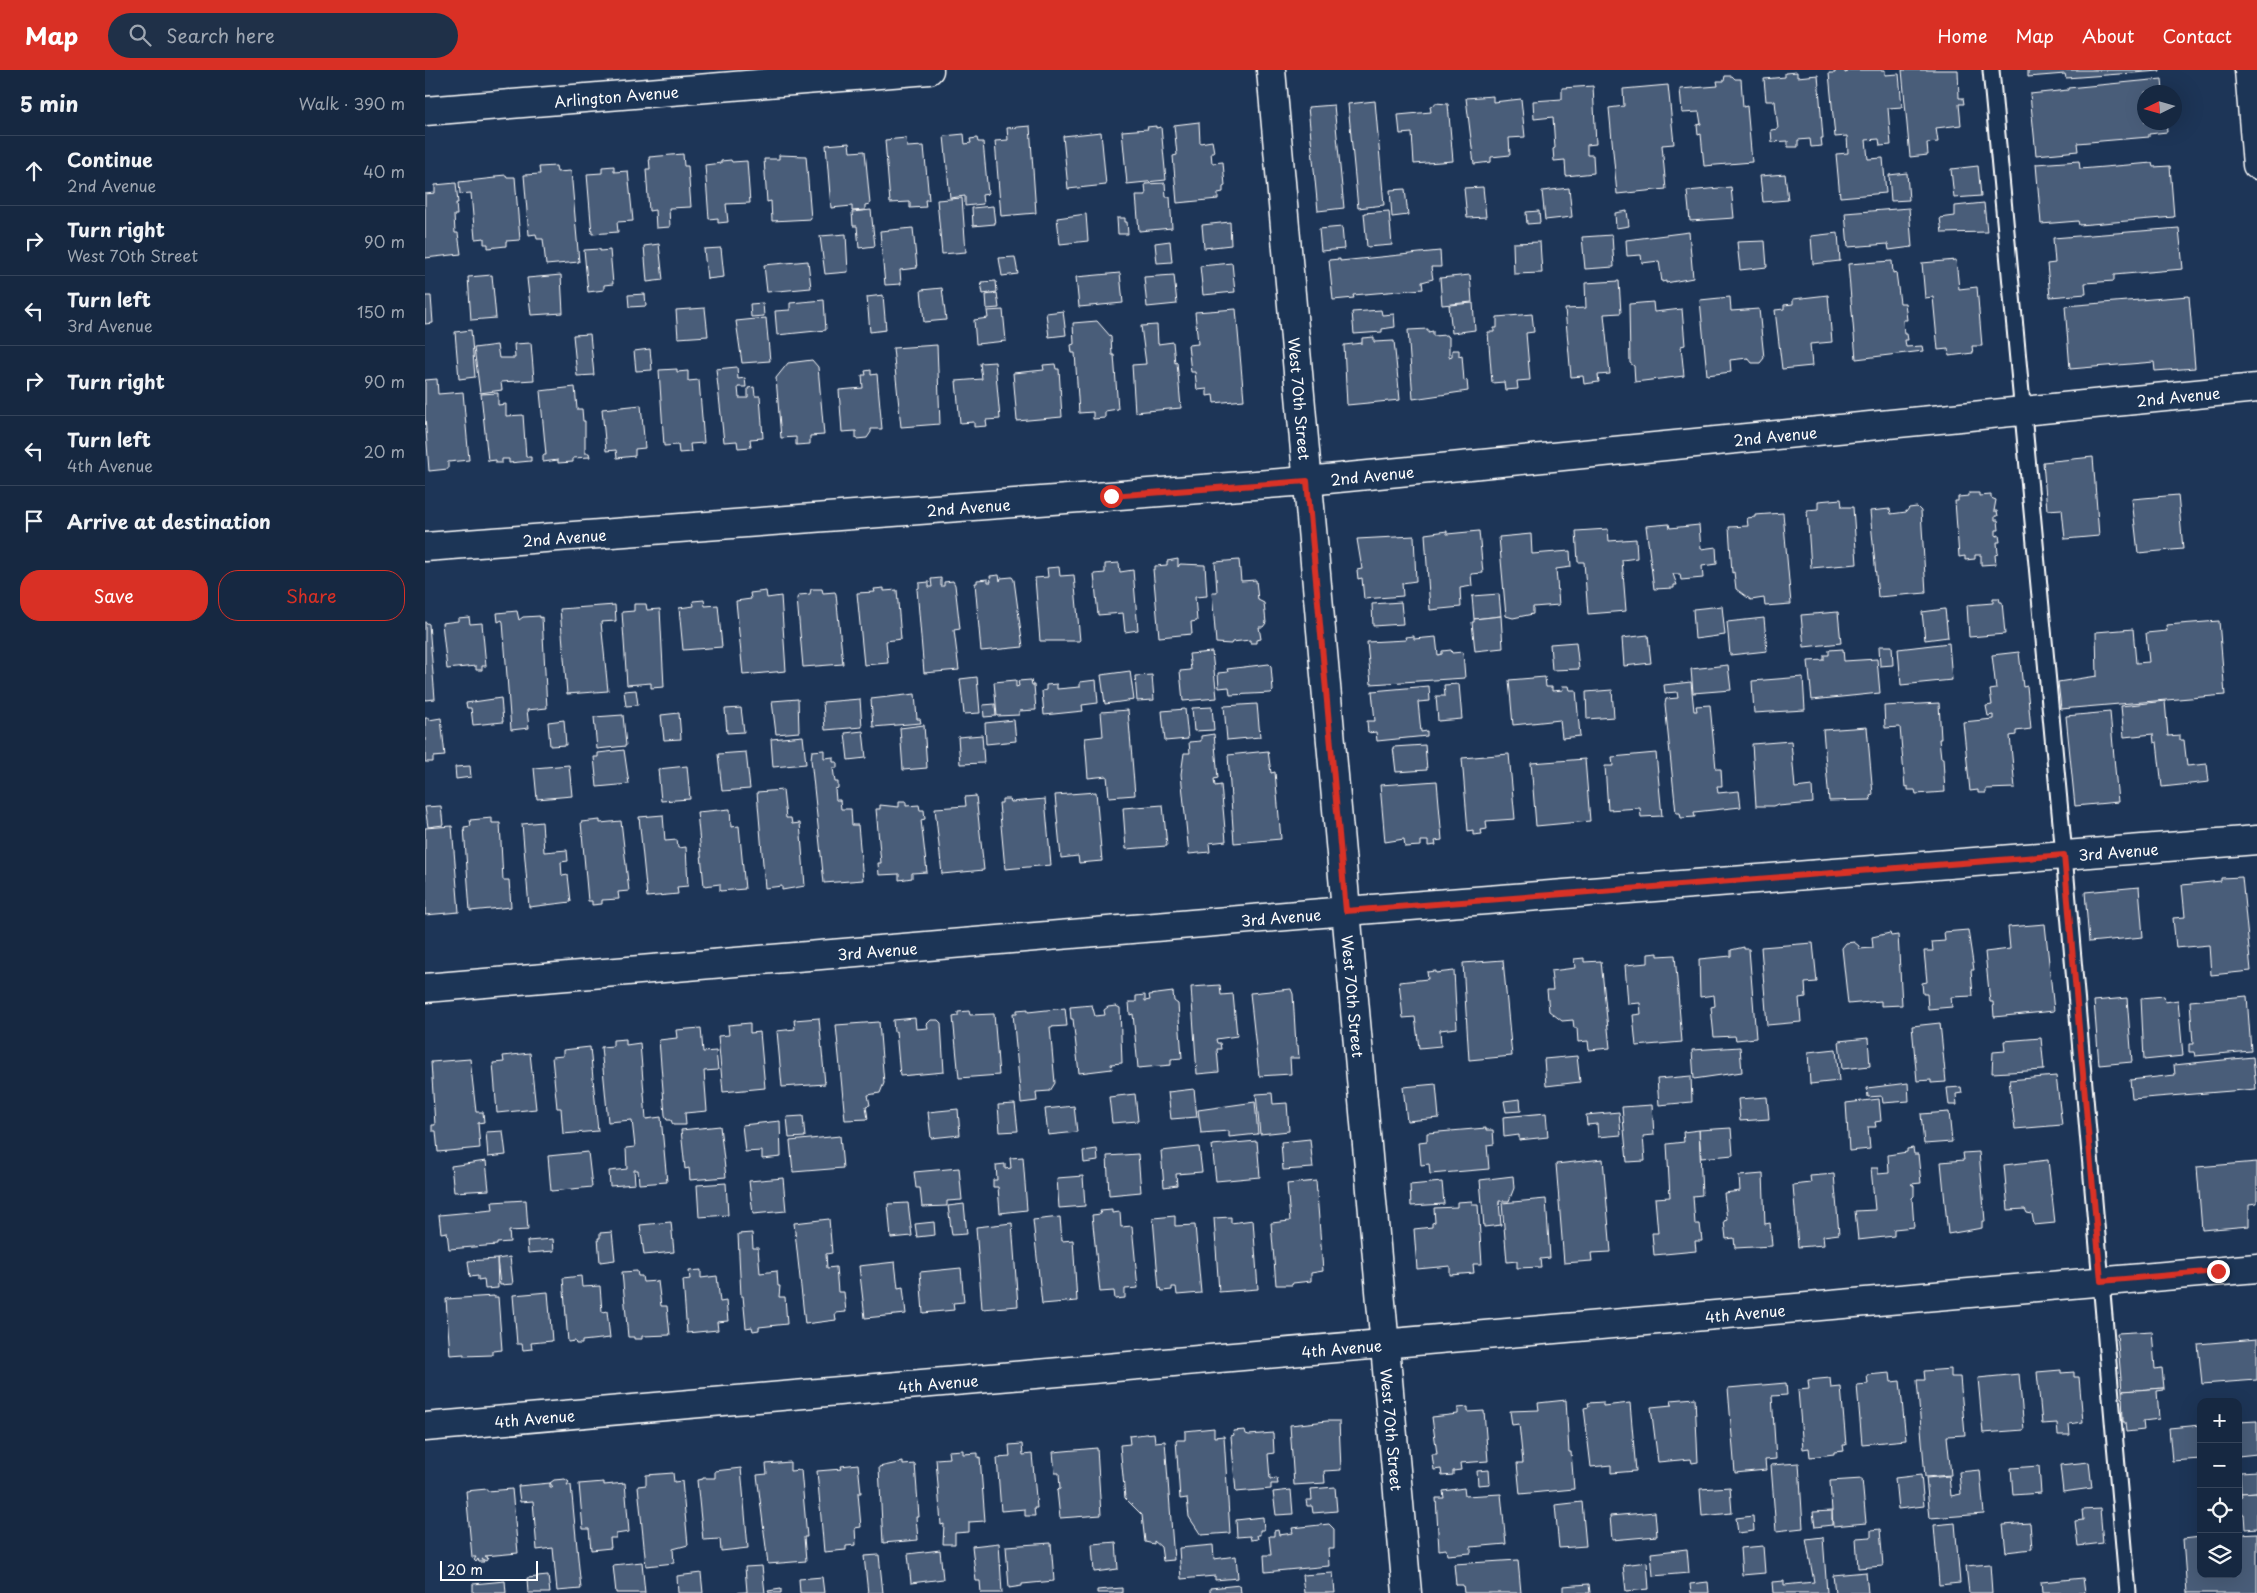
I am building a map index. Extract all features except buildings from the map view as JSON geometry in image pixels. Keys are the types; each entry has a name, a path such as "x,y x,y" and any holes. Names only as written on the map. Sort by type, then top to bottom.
{"street":[{"name":"Arlington Avenue","path":"425,111 929,70"},
{"name":"West 70th Street","path":"1271,70 1407,1593"},
{"path":"2249,70 2257,165"},
{"name":"2nd Avenue","path":"425,548 1307,481 2257,388"},
{"name":"3rd Avenue","path":"425,988 1346,911 2257,840"},
{"name":"4th Avenue","path":"425,1427 2257,1268"}],"lane":[{"path":"1991,70 2064,855 2128,1593"}],"route":[{"path":"1111,496 1307,481 1346,911 2064,855 2101,1281 2218,1271"}]}
